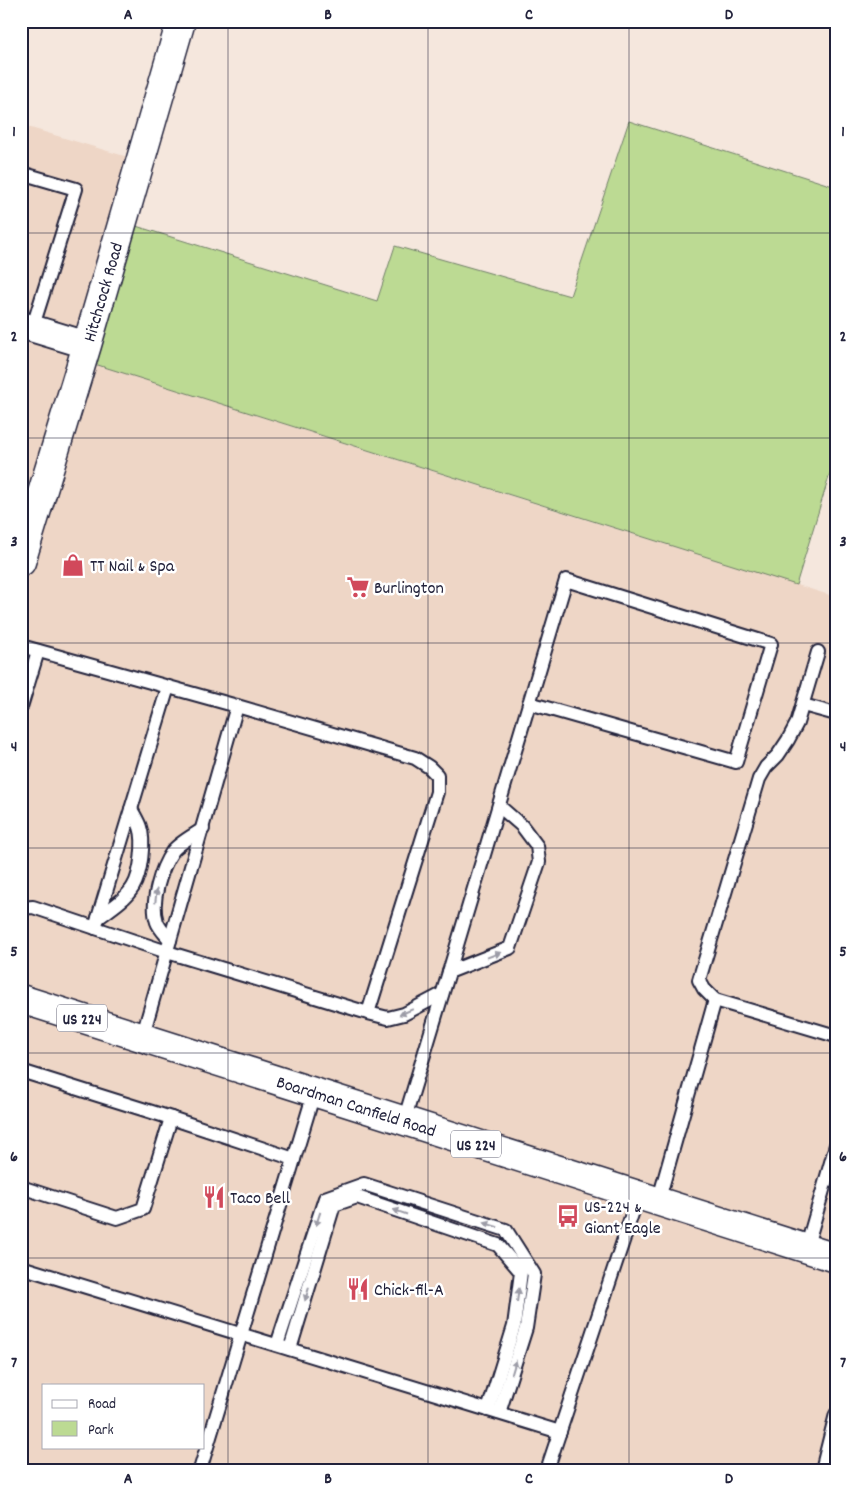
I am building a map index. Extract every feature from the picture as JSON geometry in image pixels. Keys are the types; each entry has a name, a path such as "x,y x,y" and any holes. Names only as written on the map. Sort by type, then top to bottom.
{"main road":[{"name":"Hitchcock Road","path":"21,562 87,346 181,21"},
{"name":"Boardman Canfield Road","path":"21,999 836,1258"}],"street":[{"path":"27,327 87,346"}],"lane":[{"path":"21,173 76,189 27,327"},
{"path":"404,1121 499,806 529,703 566,580 771,644 736,762 529,703"},
{"path":"21,646 415,758 429,766 437,775 437,792 368,1013"},
{"path":"21,707 38,651"},
{"path":"818,652 793,732 778,755 766,767 759,780 699,980 704,989 715,1000 836,1036"},
{"path":"97,923 168,687"},
{"path":"802,705 836,714"},
{"path":"142,1038 237,706"},
{"path":"449,972 510,948 539,862 536,846 522,826 499,806"},
{"path":"97,923 124,898 133,887 138,875 142,836 141,828 131,809"},
{"path":"169,946 157,923 155,906 157,887 162,871 173,850 203,829"},
{"path":"21,908 33,907 97,923 388,1018 404,1014 442,994"},
{"path":"547,1470 648,1199 715,1000"},
{"path":"21,1071 294,1159"},
{"path":"200,1470 314,1093"},
{"path":"21,1187 118,1218 143,1209 171,1118"},
{"path":"806,1249 836,1145"},
{"path":"277,1345 325,1198 364,1184 506,1230 534,1274 526,1328 494,1412"},
{"path":"290,1349 334,1205 357,1197 498,1245 521,1272 514,1326 494,1412"},
{"path":"21,1267 560,1432"},
{"path":"822,1470 836,1414"}],"shaded area":[{"path":"21,125 141,161 83,360 836,597 836,1470 21,1470"}],"green space":[{"path":"629,121 836,187 836,454 796,585 82,360 123,222 377,301 395,246 570,296"}],"place":[{"name":"TT Nail & Spa","path":"73,565"},
{"name":"Burlington","path":"358,587"},
{"name":"Taco Bell","path":"214,1197"},
{"name":"US-224 & Giant Eagle","path":"568,1216"},
{"name":"Chick-fil-A","path":"358,1289"}]}
